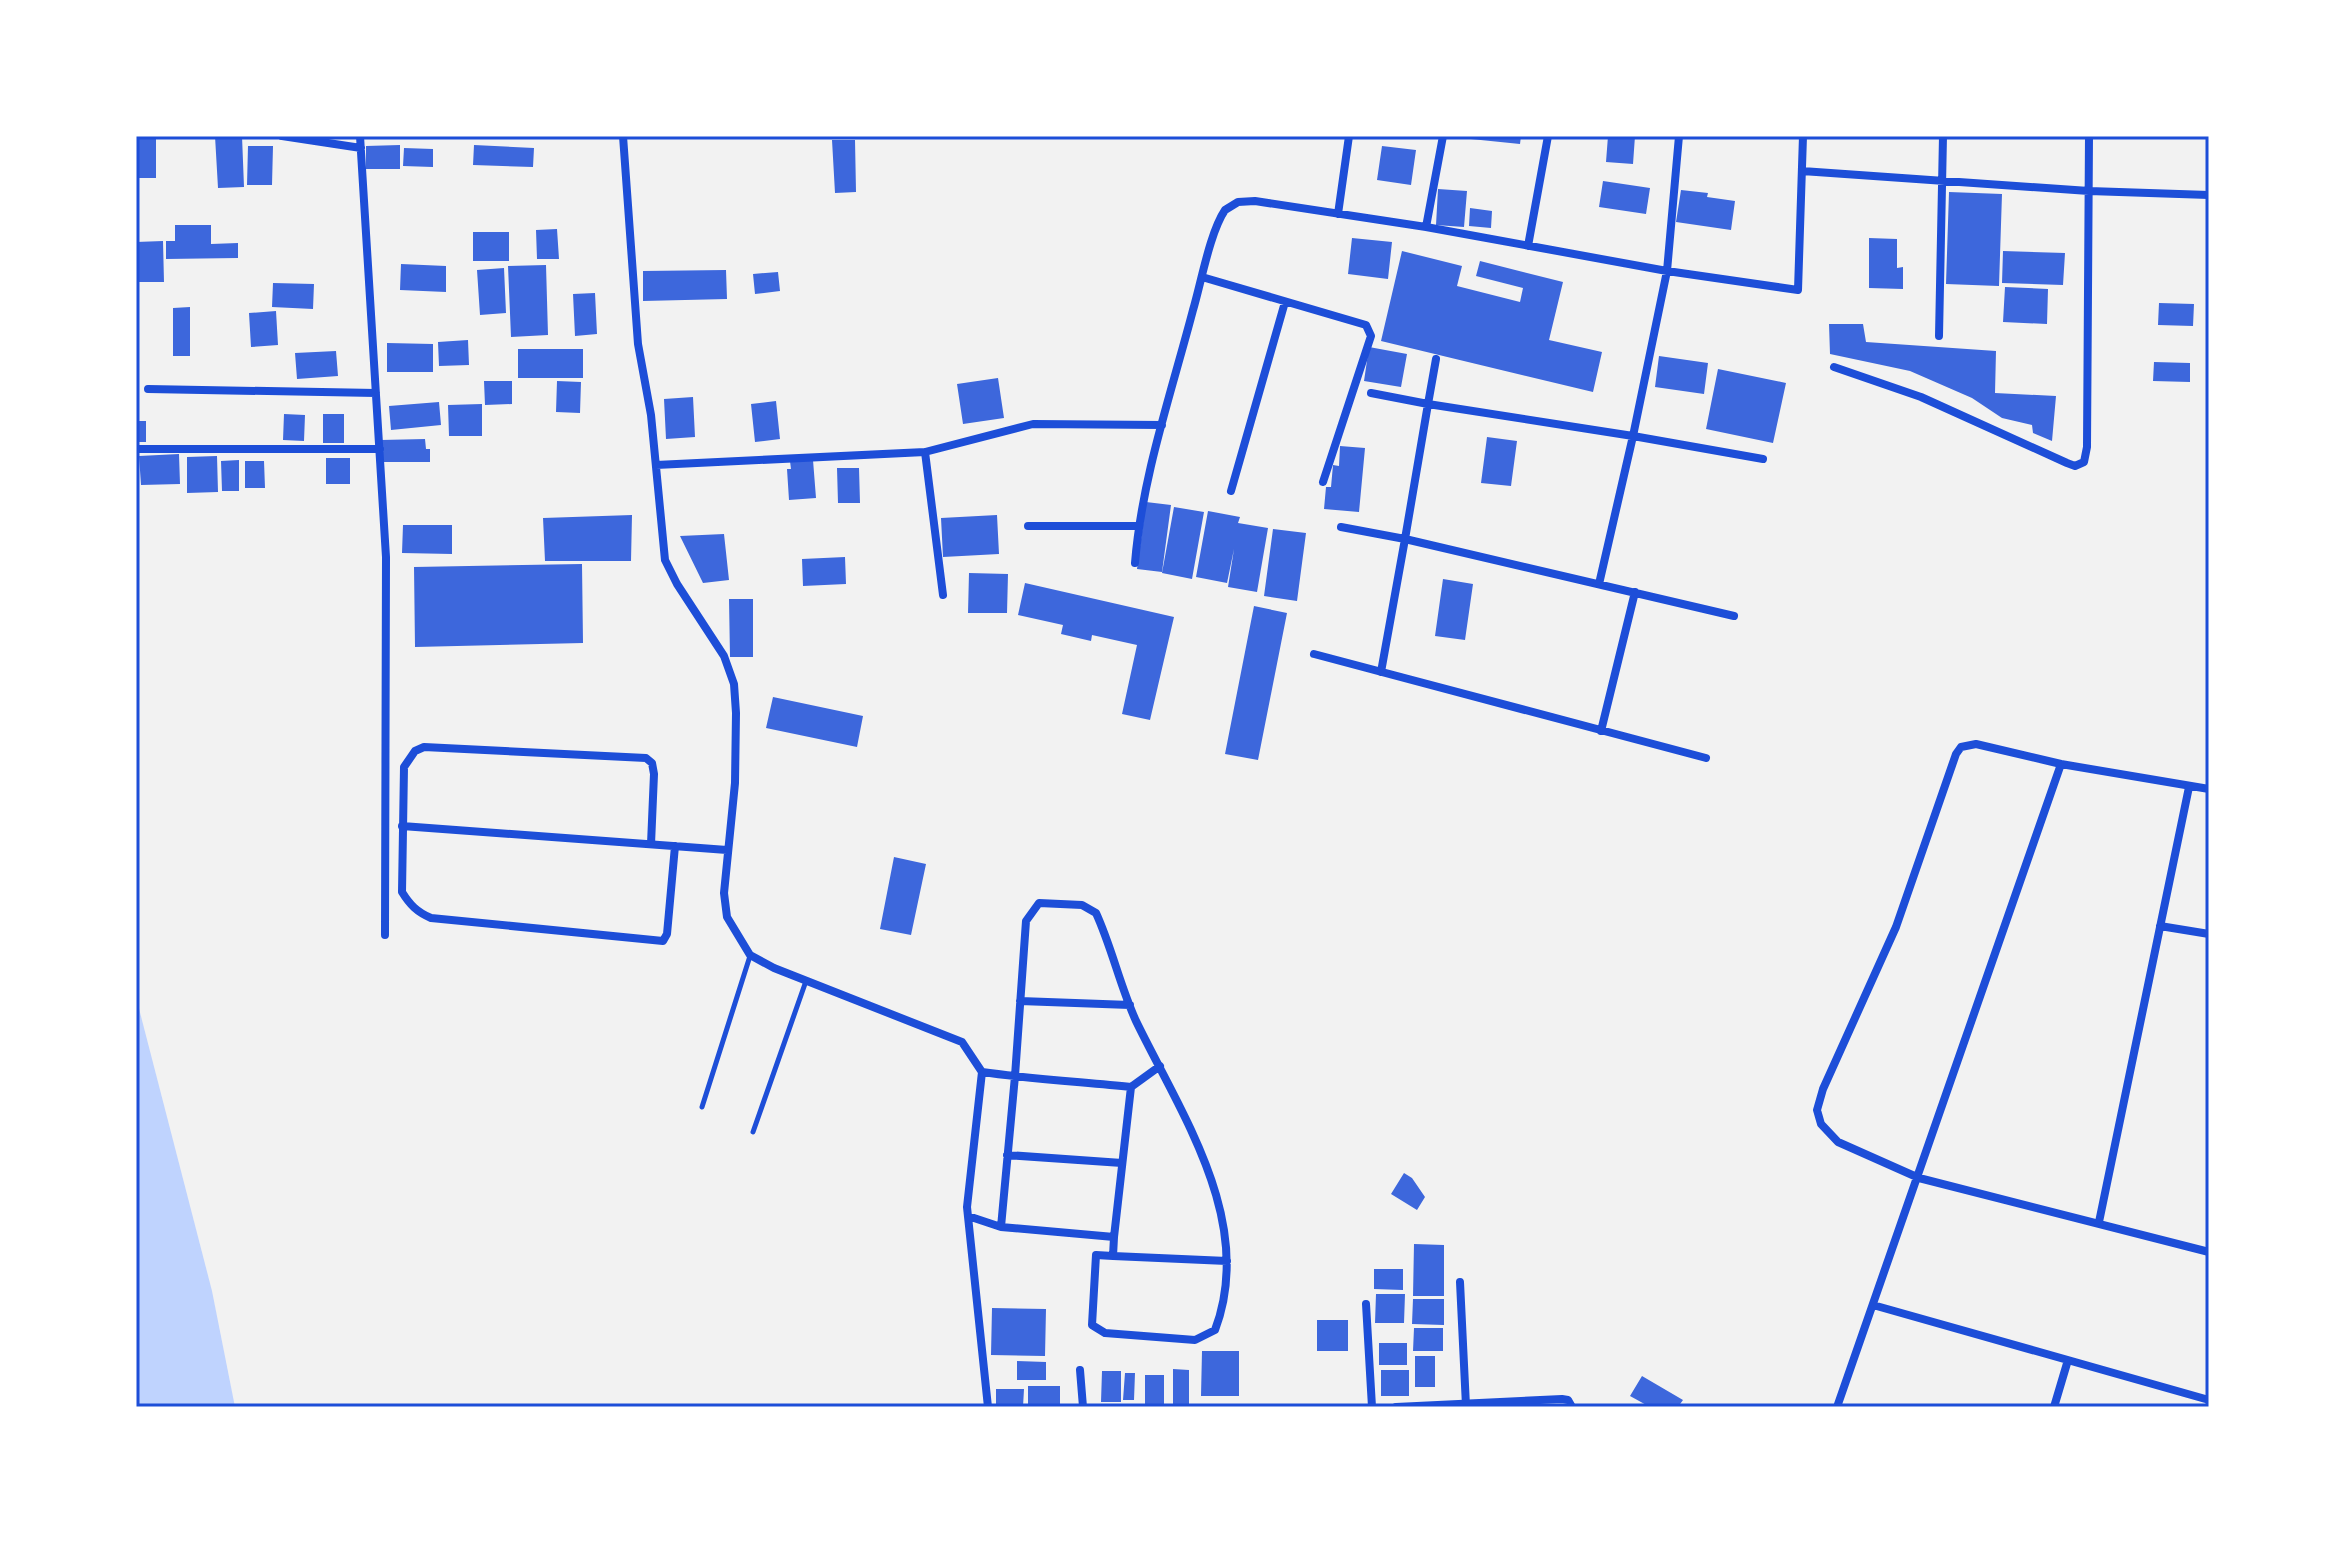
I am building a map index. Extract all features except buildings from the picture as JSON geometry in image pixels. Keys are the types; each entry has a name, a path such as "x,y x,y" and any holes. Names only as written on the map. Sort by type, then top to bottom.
{"street":[{"path":"282,136 361,148"},
{"path":"360,136 386,557 385,935"},
{"path":"623,136 638,344 651,415 665,560 724,656 734,684 735,783 724,893 727,917 750,955 806,981 962,1042 982,1072 968,1216 988,1407"},
{"path":"1338,214 1349,136"},
{"path":"1426,227 1443,136"},
{"path":"1528,246 1548,136"},
{"path":"1599,584 1667,271 1679,136"},
{"path":"1135,563 1146,482 1202,277 1225,210 1238,202 1255,201 1426,227 1667,271 1798,290 1803,136"},
{"path":"1939,336 1943,136"},
{"path":"1834,367 1921,397 2067,463 2075,466 2084,462 2087,447 2089,136"},
{"path":"1802,171 2089,191 2209,195"},
{"path":"1202,277 1366,325 1370,330 1371,336 1323,482"},
{"path":"1231,491 1285,302"},
{"path":"1381,672 1436,359"},
{"path":"148,389 376,393"},
{"path":"1371,393 1763,459"},
{"path":"656,465 925,452 1033,424 1162,425"},
{"path":"136,449 380,449"},
{"path":"925,452 943,595"},
{"path":"1028,526 1138,526"},
{"path":"1341,527 1405,539 1734,616"},
{"path":"1601,731 1635,592"},
{"path":"1314,654 1706,758"},
{"path":"2209,789 2061,764 1976,744 1961,747 1896,927 1823,1089 1817,1110 1821,1124 1838,1142 1919,1178 2209,1252"},
{"path":"651,844 654,774 652,763 646,758 424,747 415,751 404,767 402,892 420,914 431,918 663,941 667,934 675,846"},
{"path":"1837,1407 2061,764"},
{"path":"2099,1222 2189,787"},
{"path":"402,826 727,850"},
{"path":"1001,1227 1026,921 1039,903 1082,905 1096,913 1130,1005 1192,1132 1219,1206 1227,1261 1220,1316 1215,1330 1195,1340 1105,1333 1092,1325 1096,1255 1227,1261"},
{"path":"2160,926 2209,934"},
{"path":"1020,1001 1130,1005"},
{"path":"982,1072 1131,1087 1160,1066"},
{"path":"1113,1256 1131,1087"},
{"path":"1007,1155 1122,1163"},
{"path":"968,1216 1001,1227 1114,1237"},
{"path":"1460,1282 1466,1405"},
{"path":"1366,1304 1372,1407"},
{"path":"1873,1305 2209,1400"},
{"path":"2054,1407 2068,1360"},
{"path":"1080,1370 1083,1407"},
{"path":"1396,1407 1562,1399 1568,1400 1572,1407"}],"lane":[{"path":"702,1107 750,955"},
{"path":"753,1132 806,981"}],"water":[{"path":"136,997 212,1291 235,1407 136,1407"}]}
